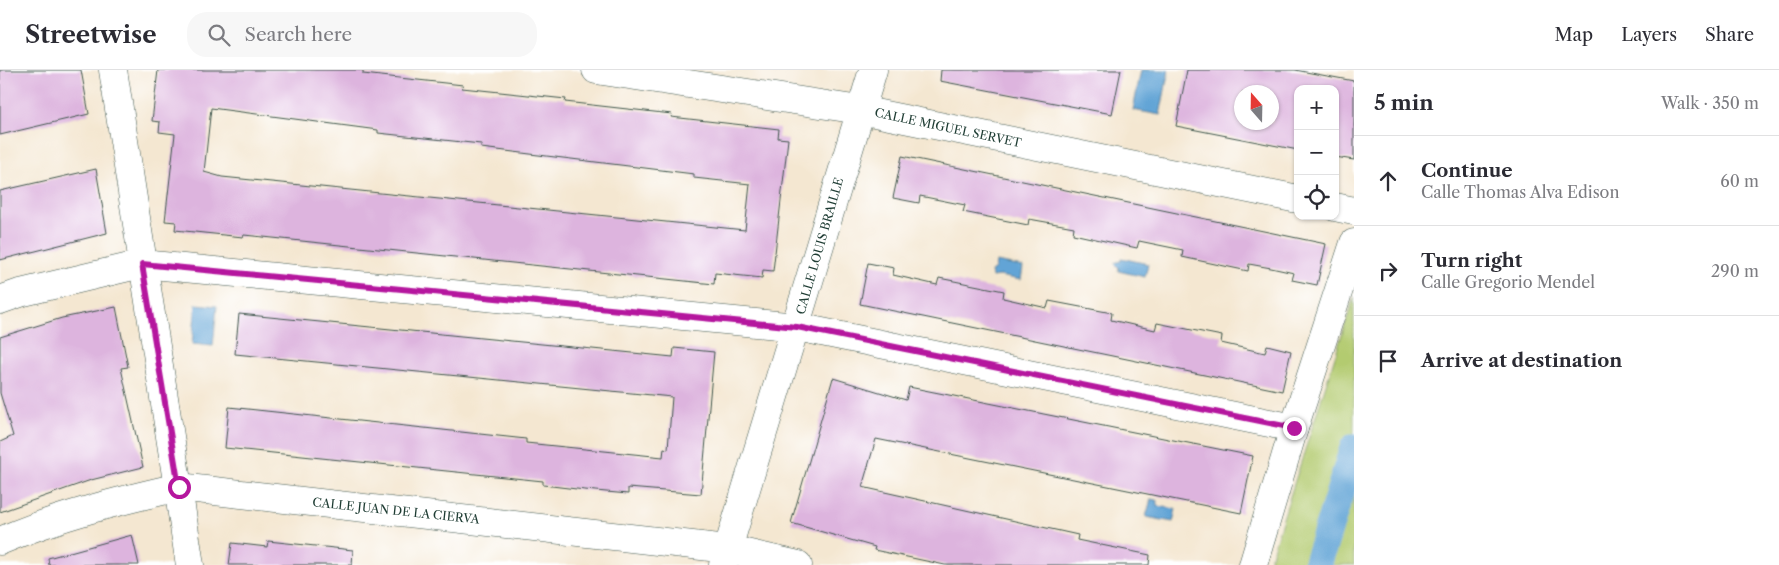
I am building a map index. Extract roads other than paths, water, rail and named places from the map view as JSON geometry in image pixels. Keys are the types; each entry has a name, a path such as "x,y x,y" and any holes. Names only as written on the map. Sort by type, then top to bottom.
{"street":[{"path":"113,70 190,565"},
{"name":"CALLE MIGUEL SERVET","path":"596,70 860,110 1294,198"},
{"name":"CALLE LOUIS BRAILLE","path":"726,557 797,327 873,70"},
{"path":"1339,208 1354,211"},
{"path":"1253,565 1294,428 1354,243"},
{"path":"0,300 20,293 142,264 797,327 1294,428"},
{"name":"CALLE JUAN DE LA CIERVA","path":"0,541 39,524 108,504 179,487 798,565"}],"water":[{"path":"1141,70 1169,70 1160,115 1133,110"},
{"path":"1121,258 1148,264 1145,277 1118,271 1119,268 1114,263 1121,261"},
{"path":"996,262 1023,267 1021,280 999,276 992,277 991,272 995,269"},
{"path":"196,304 217,306 213,346 192,344"},
{"path":"1151,499 1157,500 1158,506 1176,509 1173,522 1146,517"}],"waterway":[{"path":"1317,565 1354,448"}]}
